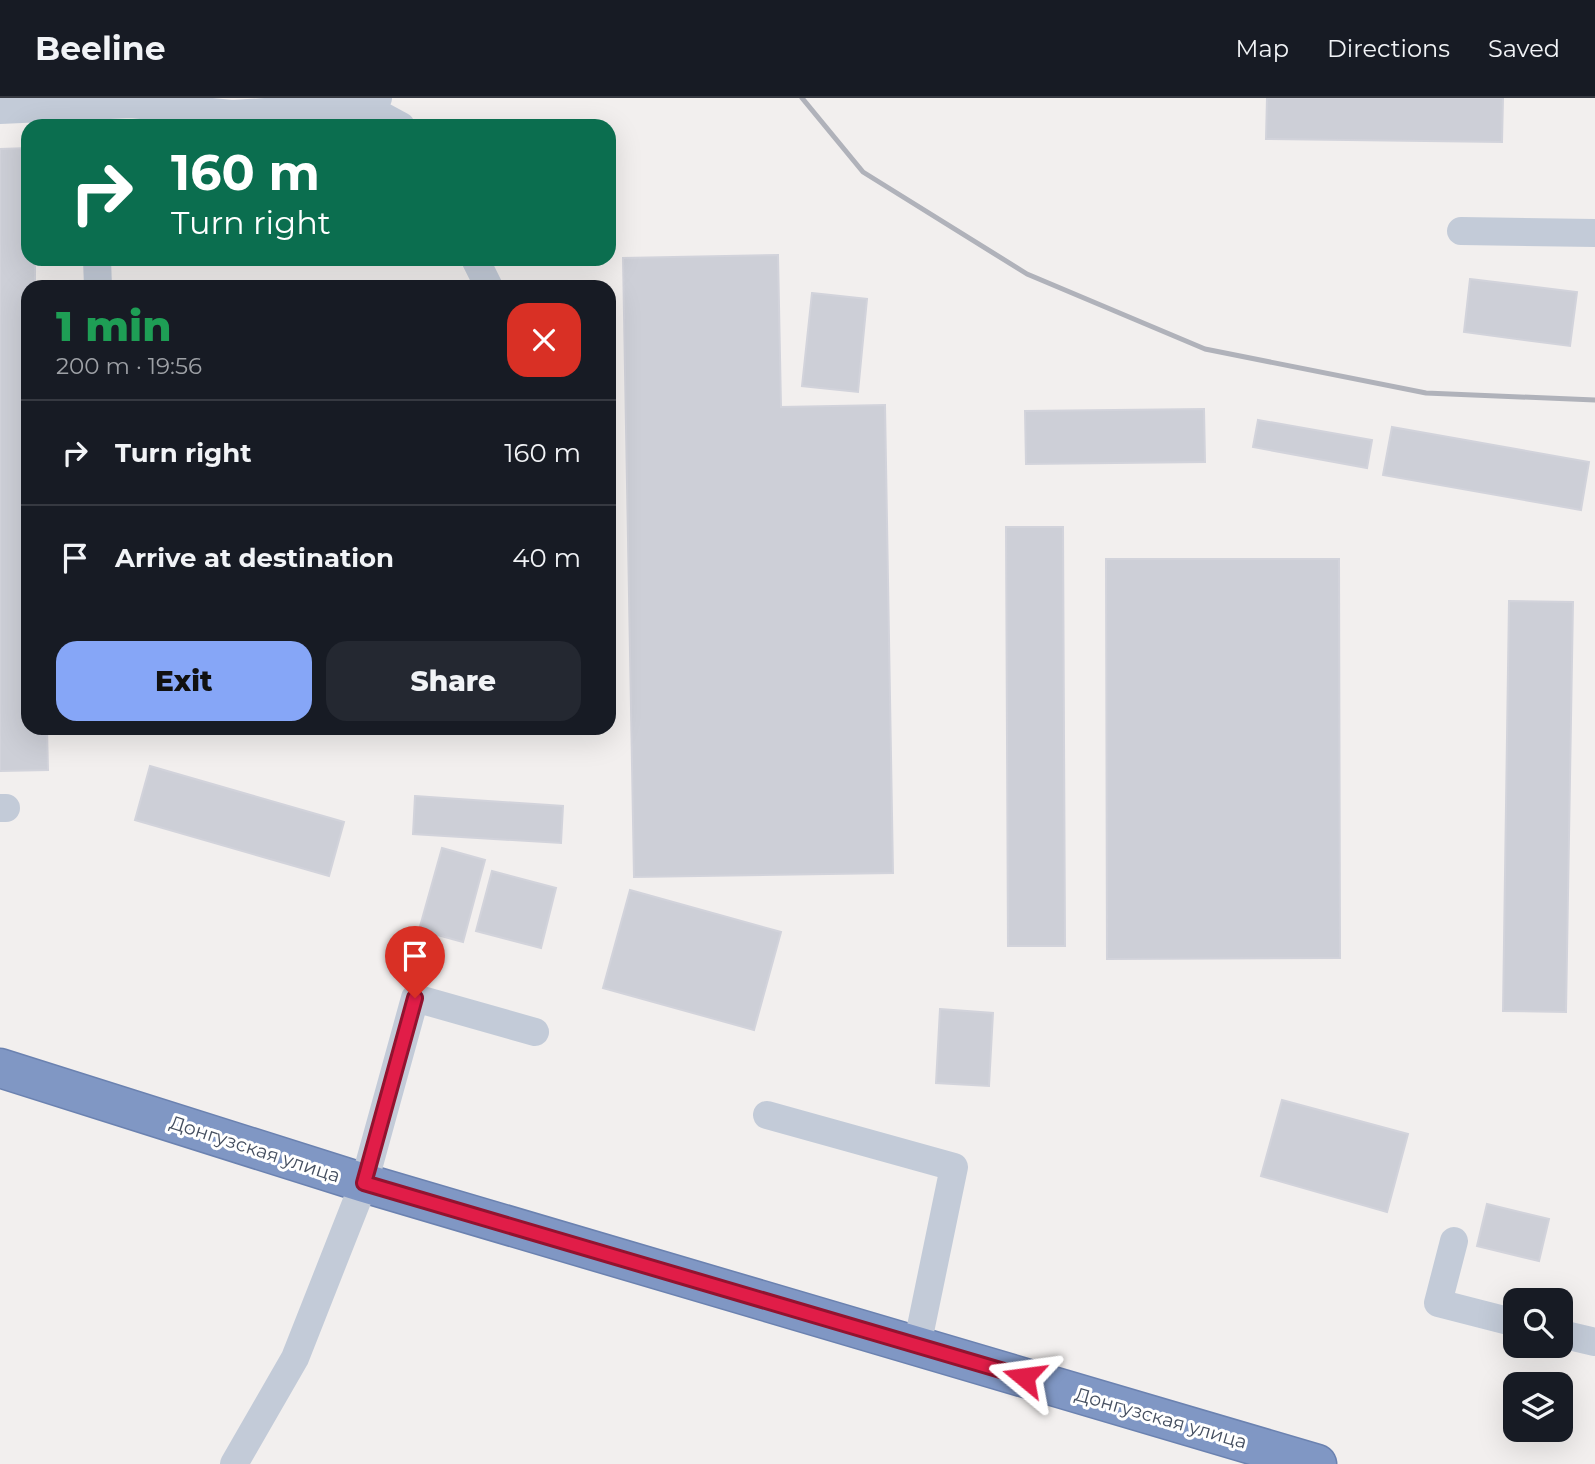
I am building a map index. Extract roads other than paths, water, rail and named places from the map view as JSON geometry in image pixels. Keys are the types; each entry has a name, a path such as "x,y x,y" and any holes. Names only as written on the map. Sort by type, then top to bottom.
{"highway":[{"name":"Донгузская улица","path":"0,1068 364,1183 1317,1464"}],"street":[{"path":"0,110 129,115 232,114 371,102 392,119"},
{"path":"1461,231 1595,233"},
{"path":"234,1464 295,1358 364,1183 415,998 535,1032"},
{"path":"768,1115 954,1167 917,1346"},
{"path":"1454,1241 1438,1303 1503,1320"},
{"path":"1573,1337 1595,1342"}],"railway":[{"path":"802,98 863,172 1027,274 1205,349 1426,393 1595,400"}]}
